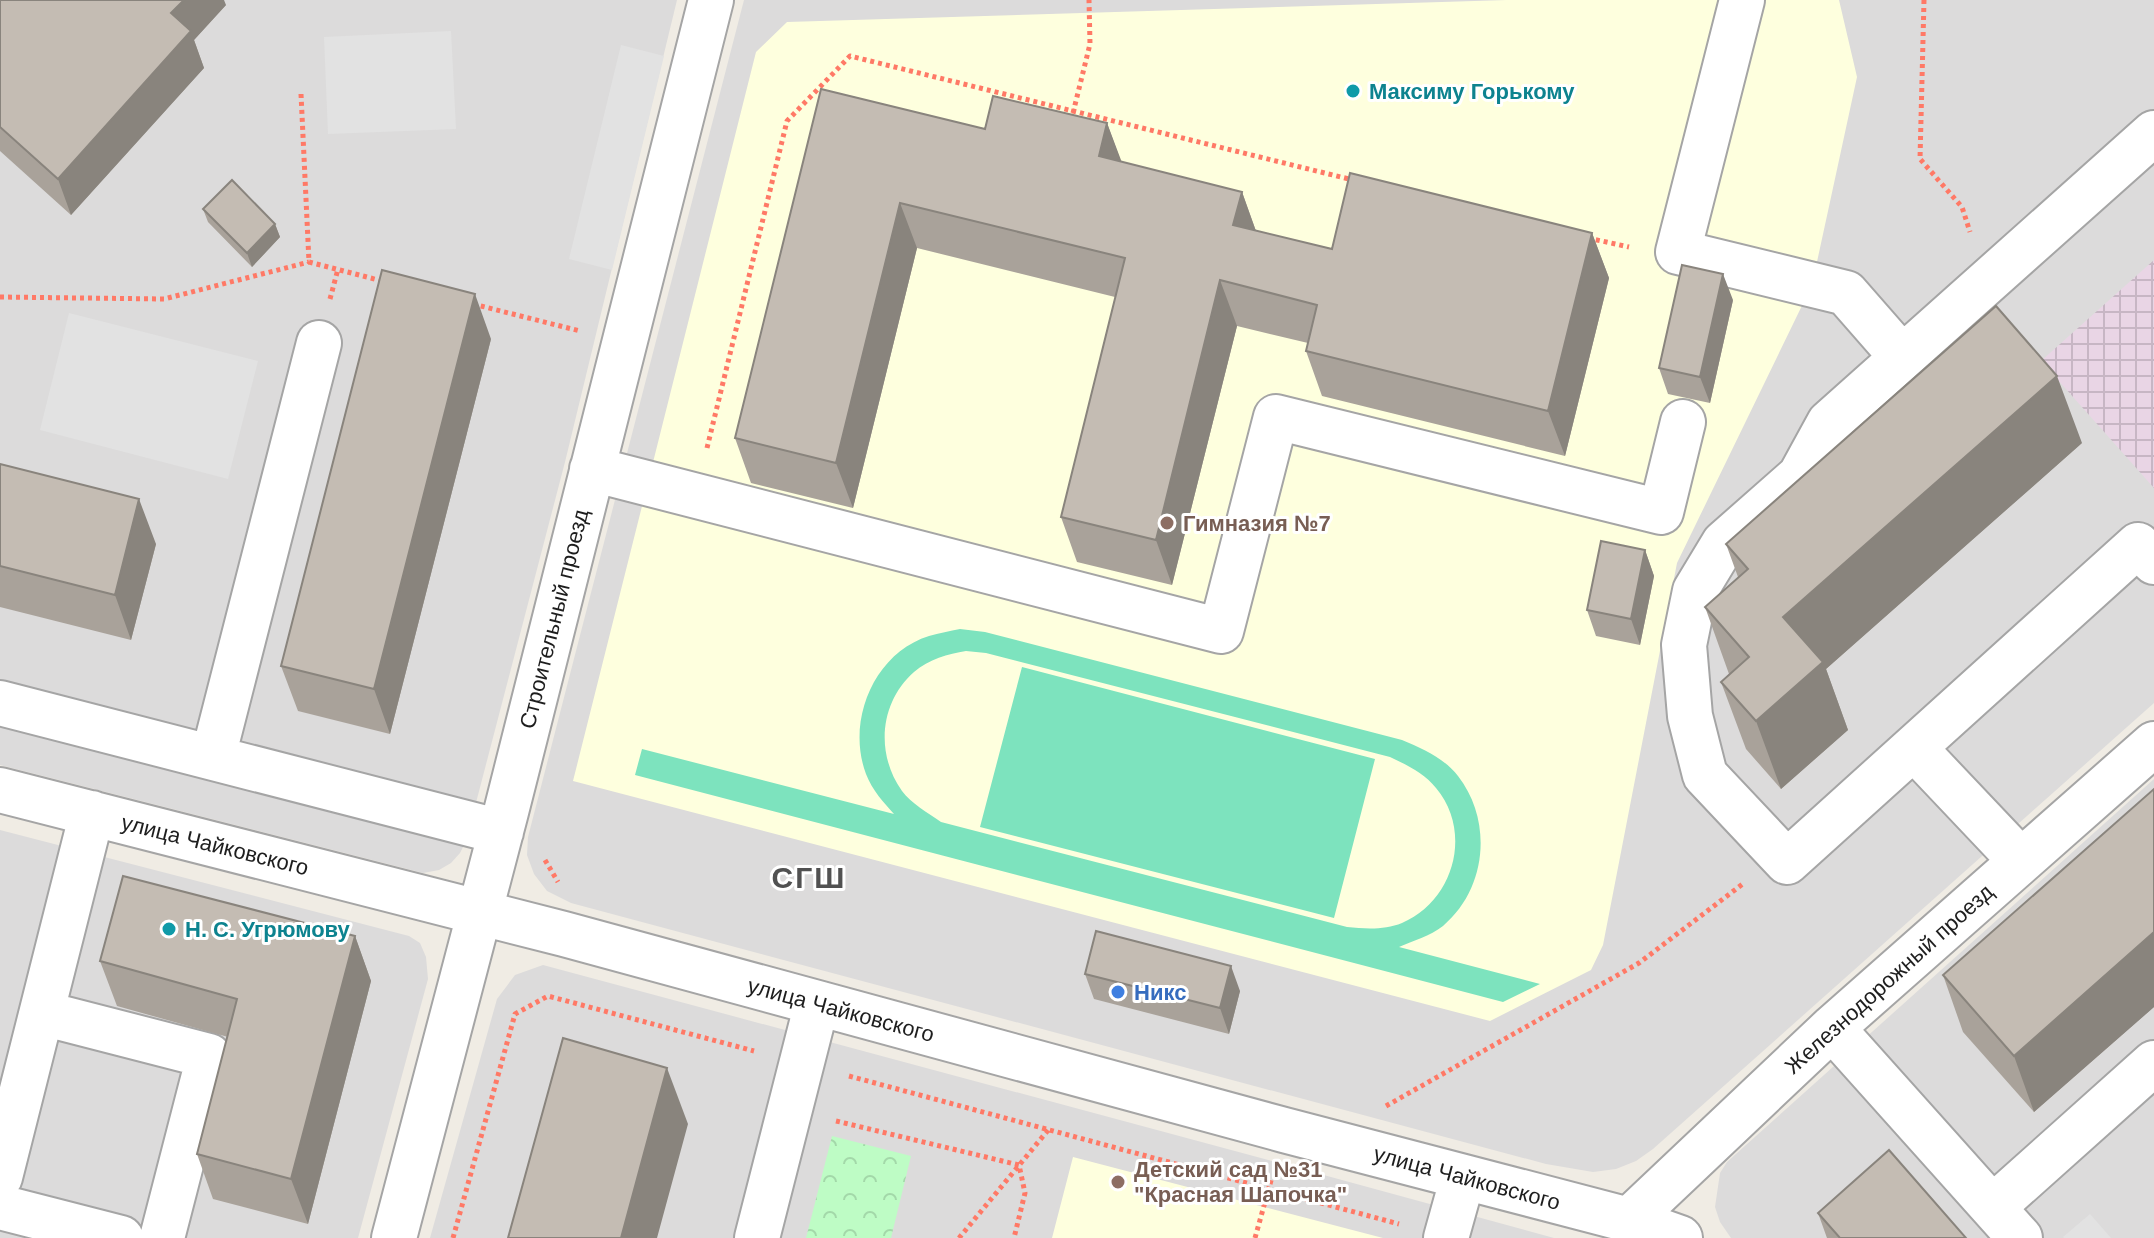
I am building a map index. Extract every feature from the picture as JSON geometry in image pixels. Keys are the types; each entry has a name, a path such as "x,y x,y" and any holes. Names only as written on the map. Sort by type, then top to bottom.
{"street":[{"name":"Строительный проезд","path":"394,1238 501,832 711,0"},
{"path":"1742,0 1678,252 1846,293 1902,357"},
{"path":"2154,133 1829,423 1800,476 1724,543 1695,591 1684,645 1690,716 1705,775 1787,862 2138,545 2154,562"},
{"path":"213,757 319,343"},
{"path":"592,469 1221,631 1276,417 1661,512 1683,422"},
{"path":"0,703 501,832"},
{"name":"Железнодорожный проезд","path":"1629,1220 1832,1028 2154,744"},
{"path":"1914,748 2021,861"},
{"name":"улица Чайковского","path":"0,790 480,912 1629,1220 1680,1238"},
{"path":"0,1177 92,813"},
{"path":"757,1238 817,1003"},
{"path":"42,1013 209,1056 162,1238"},
{"path":"1832,1028 2006,1222 2154,1063"},
{"path":"1447,1238 1463,1177"},
{"path":"0,1207 121,1238"}],"path":[{"path":"1070,125 1090,44 1089,0"},
{"path":"1924,0 1920,159 1962,207 1986,282"},
{"path":"695,495 787,121 850,56 1363,182"},
{"path":"301,94 309,262"},
{"path":"1575,235 1621,246 1678,252"},
{"path":"0,297 164,299 309,262 398,285"},
{"path":"459,300 581,331"},
{"path":"1382,1108 1639,963 1780,855"},
{"path":"453,1238 515,1014 548,996 1447,1238"},
{"path":"829,1120 1019,1165"},
{"path":"959,1238 1049,1129"},
{"path":"1014,1238 1025,1193 1019,1165"},
{"path":"1255,1238 1272,1175"}],"shaded area":[{"path":"0,0 677,0 565,462 466,841 451,863 439,870 423,873 0,765"},
{"name":"Гимназия №7","path":"744,0 2154,0 2154,703 1653,1149 1636,1161 1616,1169 1593,1172 1546,1164 571,903 547,891 534,874 527,855 528,837"},
{"name":"Гимназия №7","path":"1507,0 1839,0 1857,77 1812,285 1677,563 1603,945 1591,970 1490,1021 573,781 756,52 787,22"},
{"path":"451,31 456,129 328,134 324,37"},
{"path":"621,45 664,56 612,270 569,259"},
{"path":"2154,260 2154,488 2041,361"},
{"path":"69,313 258,361 228,479 40,430"},
{"path":"2154,779 2154,1238 1731,1238 1720,1222 1715,1207 1720,1173 1727,1162"},
{"path":"0,830 409,936 420,943 426,957 428,979 358,1238 0,1238"},
{"path":"543,965 1554,1238 430,1238 497,999 515,975"},
{"name":"Детский сад №31 \"Красная Шапочка\"","path":"1073,1157 1264,1207 1383,1238 1052,1238"},
{"path":"2090,1214 2111,1238 2063,1237"}],"green space":[{"path":"960,629 985,632 1402,740 1433,755 1458,776 1469,794 1477,813 1480,854 1469,893 1458,911 1438,930 1399,947 1540,984 1503,1002 635,775 642,749 894,814 878,796 866,774 861,754 860,732 869,692 893,657 910,645 929,636","holes":["966,651 986,653 1390,757 1403,763 1436,788 1454,825 1452,864 1445,882 1420,913 1402,923 1389,927 1347,927 941,822 910,800 893,776 885,745 888,713 903,684 926,664"]},
{"path":"1022,667 1375,759 1334,918 980,827"},
{"path":"832,1136 911,1156 891,1238 806,1238"}],"building":[{"path":"0,0 184,0 171,13 191,31 58,179 0,127"},
{"path":"821,89 985,129 993,96 1107,123 1099,156 1242,192 1233,225 1332,249 1350,173 1592,233 1548,411 1306,351 1317,305 1220,280 1156,540 1061,517 1125,258 900,203 836,463 735,438"},
{"path":"232,180 275,224 247,253 203,209"},
{"path":"1682,265 1723,274 1700,377 1659,368"},
{"path":"382,270 475,294 374,689 281,666"},
{"path":"1996,306 2057,376 1783,617 1823,662 1756,721 1721,682 1749,657 1705,607 1748,569 1726,544"},
{"path":"0,464 139,499 115,595 0,566"},
{"path":"1601,541 1645,550 1631,619 1587,610"},
{"path":"2154,789 2154,932 2014,1056 1943,975"},
{"path":"123,876 355,936 291,1179 197,1154 237,999 100,961"},
{"path":"1096,931 1231,966 1220,1008 1085,974"},
{"path":"563,1038 667,1068 621,1238 508,1238"},
{"path":"1889,1150 1966,1238 1840,1238 1818,1213"}],"place":[{"name":"Максиму Горькому","path":"1353,91"},
{"name":"Гимназия №7","path":"1167,523"},
{"name":"Н. С. Угрюмову","path":"169,929"},
{"name":"Никс","path":"1118,992"},
{"name":"Детский сад №31 \"Красная Шапочка\"","path":"1118,1182"}],"district":[{"name":"СГШ","path":"809,877"}]}
